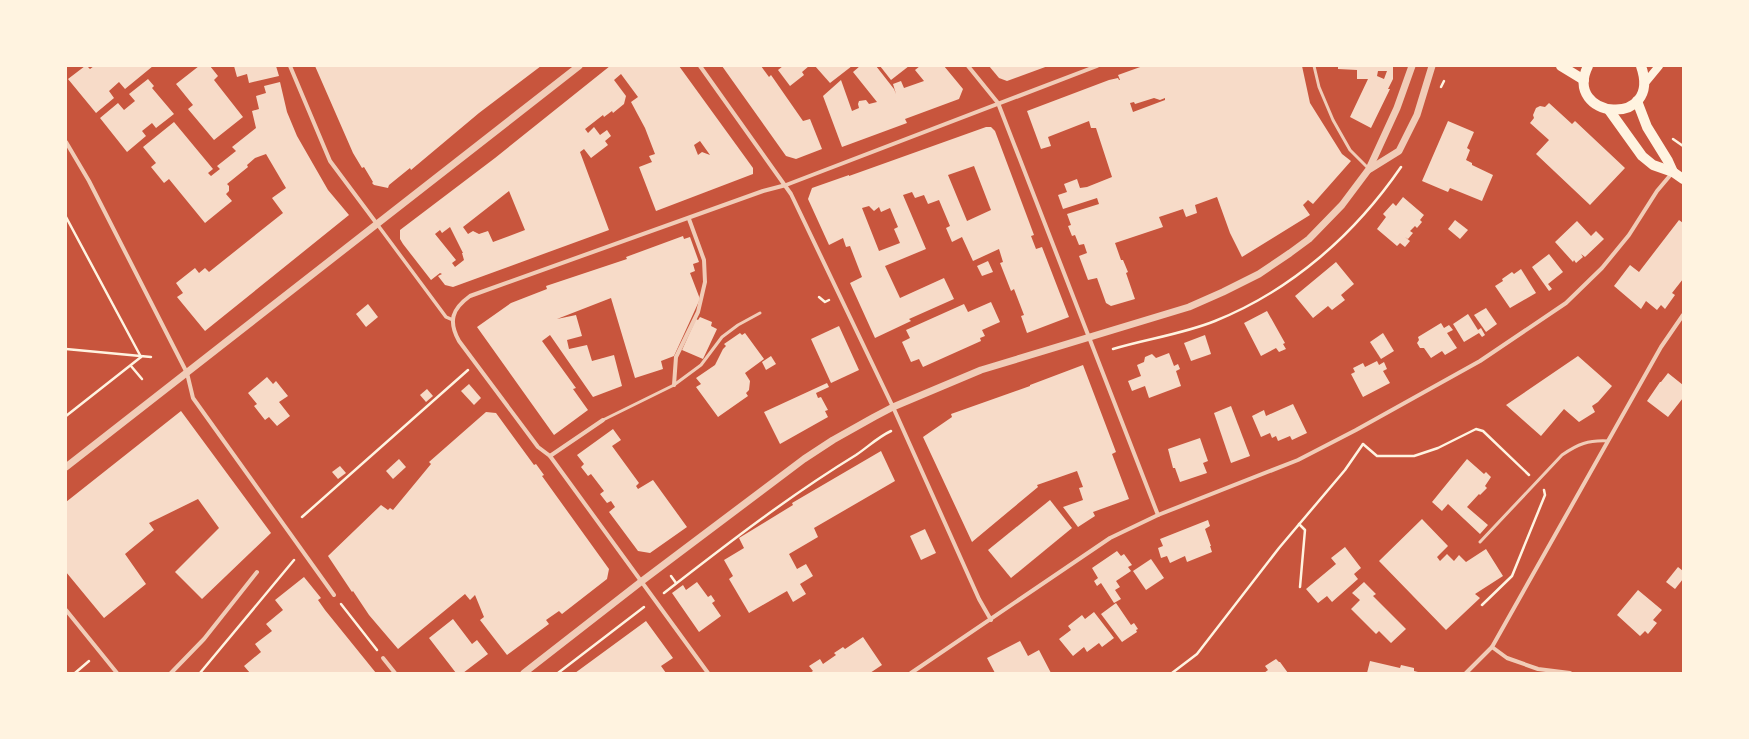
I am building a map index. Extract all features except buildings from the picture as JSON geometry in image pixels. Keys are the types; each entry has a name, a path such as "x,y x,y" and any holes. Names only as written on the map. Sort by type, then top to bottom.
{"main road":[{"path":"1561,66 1584,80"},
{"path":"1588,66 1584,80 1586,90 1591,100 1599,107 1609,110 1619,110 1629,107 1637,101 1645,83 1659,66"},
{"path":"1641,66 1645,83"},
{"path":"1637,101 1647,128 1668,161 1673,172"},
{"path":"1609,110 1642,156 1653,165 1673,172 1683,179"}],"street":[{"path":"290,66 330,161 446,316 453,320"},
{"path":"66,467 579,66"},
{"path":"700,66 792,194 892,407 978,599 991,620"},
{"path":"968,66 998,103 1090,336 1158,515"},
{"path":"708,673 550,456 538,447 459,341 454,332 453,320 456,308 470,296 689,219 763,191 786,185 1097,66"},
{"path":"524,673 642,581 804,459 833,440 892,407 981,370 1189,307 1259,274 1290,253 1309,239 1342,205 1370,169 1381,141 1397,108 1412,66"},
{"path":"1370,169 1399,151 1417,115 1432,66"},
{"path":"66,142 89,181 187,373 193,398 334,595"},
{"path":"911,673 1110,538 1158,515 1298,460 1356,430 1480,361 1566,303 1602,268 1629,235 1657,191 1673,172"},
{"path":"674,385 676,357 698,312 705,282 704,260 689,219"},
{"path":"1466,673 1492,647 1661,348 1683,315"},
{"path":"550,456 603,420"},
{"path":"171,673 204,639 257,572"},
{"path":"66,610 117,673"},
{"path":"1492,647 1507,658 1538,669 1570,673"},
{"path":"383,658 396,673"}],"lane":[{"path":"1314,66 1319,87 1332,120 1350,150 1370,169"},
{"path":"603,420 674,385 701,365 722,337 738,325 760,313"},
{"path":"1480,542 1562,455 1575,446 1594,440 1608,441"}],"path":[{"path":"66,217 141,357"},
{"path":"819,297 825,302 828,300"},
{"path":"66,349 151,357"},
{"path":"66,416 141,357"},
{"path":"131,366 142,380"},
{"path":"302,517 468,370"},
{"path":"1361,439 1363,444 1377,456 1414,456 1438,448 1476,429 1483,431 1544,487 1545,495 1512,576 1482,605"},
{"path":"881,431 883,435"},
{"path":"664,593 747,528 809,484 891,431"},
{"path":"1172,673 1197,654 1279,548 1345,470 1363,444"},
{"path":"1299,524 1306,530 1300,587"},
{"path":"200,673 302,549"},
{"path":"671,576 676,583"},
{"path":"334,595 383,658"},
{"path":"558,673 644,607"},
{"path":"627,614 630,618"},
{"path":"75,673 89,661"}]}
